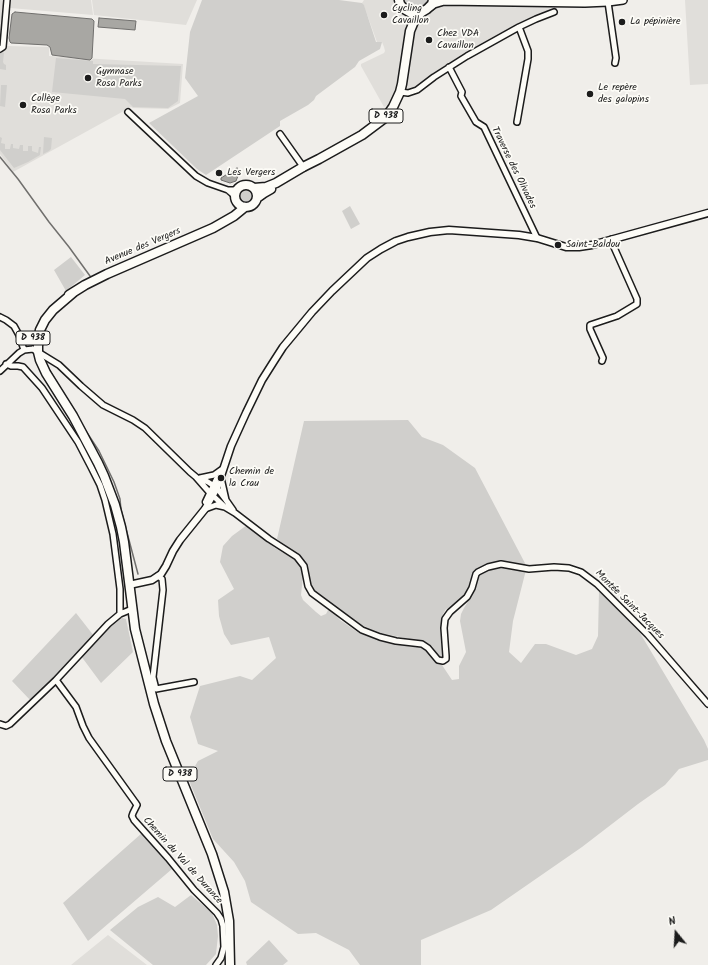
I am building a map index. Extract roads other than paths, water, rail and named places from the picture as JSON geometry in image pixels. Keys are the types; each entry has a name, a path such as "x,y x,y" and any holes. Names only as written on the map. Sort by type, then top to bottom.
{"main road":[{"name":"D 938","path":"236,196 244,185 254,188 261,188 271,185 304,168 359,137 387,115 393,107 400,92 408,39 408,21 404,9 398,0"},
{"path":"432,3 465,0 569,3 623,0"},
{"name":"D 938","path":"408,39 413,22 432,3"},
{"path":"404,9 414,13 422,12"},
{"name":"D 938","path":"245,207 251,206 264,192 285,182 304,168"},
{"path":"254,188 257,193 257,198"},
{"path":"236,196 240,205 245,207"},
{"name":"Avenue des Vergers","path":"221,224 231,215 236,196"},
{"name":"Avenue des Vergers","path":"74,292 102,276 221,224 245,207"},
{"name":"D 938","path":"74,292 53,310 45,320 40,330 36,350 36,362 79,428"},
{"name":"D 938","path":"74,292 59,302 43,317 36,329 33,342 43,367 73,416 98,463 115,505 124,542 138,644 154,704 166,741 212,854 220,878 229,921 230,965"}],"street":[{"path":"0,49 3,46 7,0"},
{"path":"608,2 616,63"},
{"path":"400,92 408,93 417,90 467,56 519,27 554,12"},
{"path":"517,122 528,59 528,50 519,27"},
{"name":"Traverse des Olivades","path":"449,67 462,92 461,96 476,122 484,127 537,238"},
{"path":"128,112 196,176 208,183 228,190 236,196"},
{"path":"280,134 304,168"},
{"path":"215,487 221,478 238,431 254,396 283,347 322,301 345,278 388,244 421,233 459,231 519,235 537,238 558,245 572,247 585,246 708,213"},
{"path":"602,361 604,358 590,329 590,325 617,316 638,304 613,245 612,239"},
{"path":"0,317 14,326 24,350"},
{"path":"0,371 6,364 24,350 36,350 59,365 103,405 128,417 145,428 190,472 215,487 235,513"},
{"path":"6,364 24,367 42,388 78,442 97,479 105,500 115,547 120,589 120,614"},
{"path":"198,517 206,509 221,470 225,464"},
{"path":"198,478 214,475 221,470"},
{"path":"198,478 225,507 235,513"},
{"path":"221,478 226,500"},
{"path":"129,585 152,580 161,574 180,540 198,517 212,494"},
{"path":"206,509 216,505 225,507"},
{"name":"Montée Saint-Jacques","path":"235,513 269,539 297,557 304,566 308,586 312,593 357,627 380,637 396,641 422,644 428,648 440,661 444,660 446,656 444,628 445,619 450,612 467,597 478,572 497,565 505,564 529,569 554,567 568,568 581,572 597,584 623,610 708,704"},
{"path":"158,576 162,579 163,590 153,677 156,689 194,682"},
{"path":"0,724 6,726 10,724 56,680 97,635 120,614 132,609"},
{"name":"Chemin du Val de Durance","path":"56,680 76,707 89,738 137,805 132,816 134,820 221,919 224,947 221,958 216,965"}],"waterway":[{"path":"0,157 90,276"},
{"path":"46,363 68,401"},
{"path":"80,422 99,451 114,482 120,499 121,510 138,574"}],"place":[{"name":"Cycling Cavaillon","path":"384,15"},
{"name":"La pépinière","path":"622,22"},
{"name":"Chez VDA Cavaillon","path":"429,40"},
{"name":"Gymnase Rosa Parks","path":"88,78"},
{"name":"Le repère des galopins","path":"590,94"},
{"name":"Collège Rosa Parks","path":"23,105"},
{"name":"Les Vergers","path":"219,173"},
{"name":"Saint-Baldou","path":"558,245"},
{"name":"Chemin de la Crau","path":"221,478"}]}
